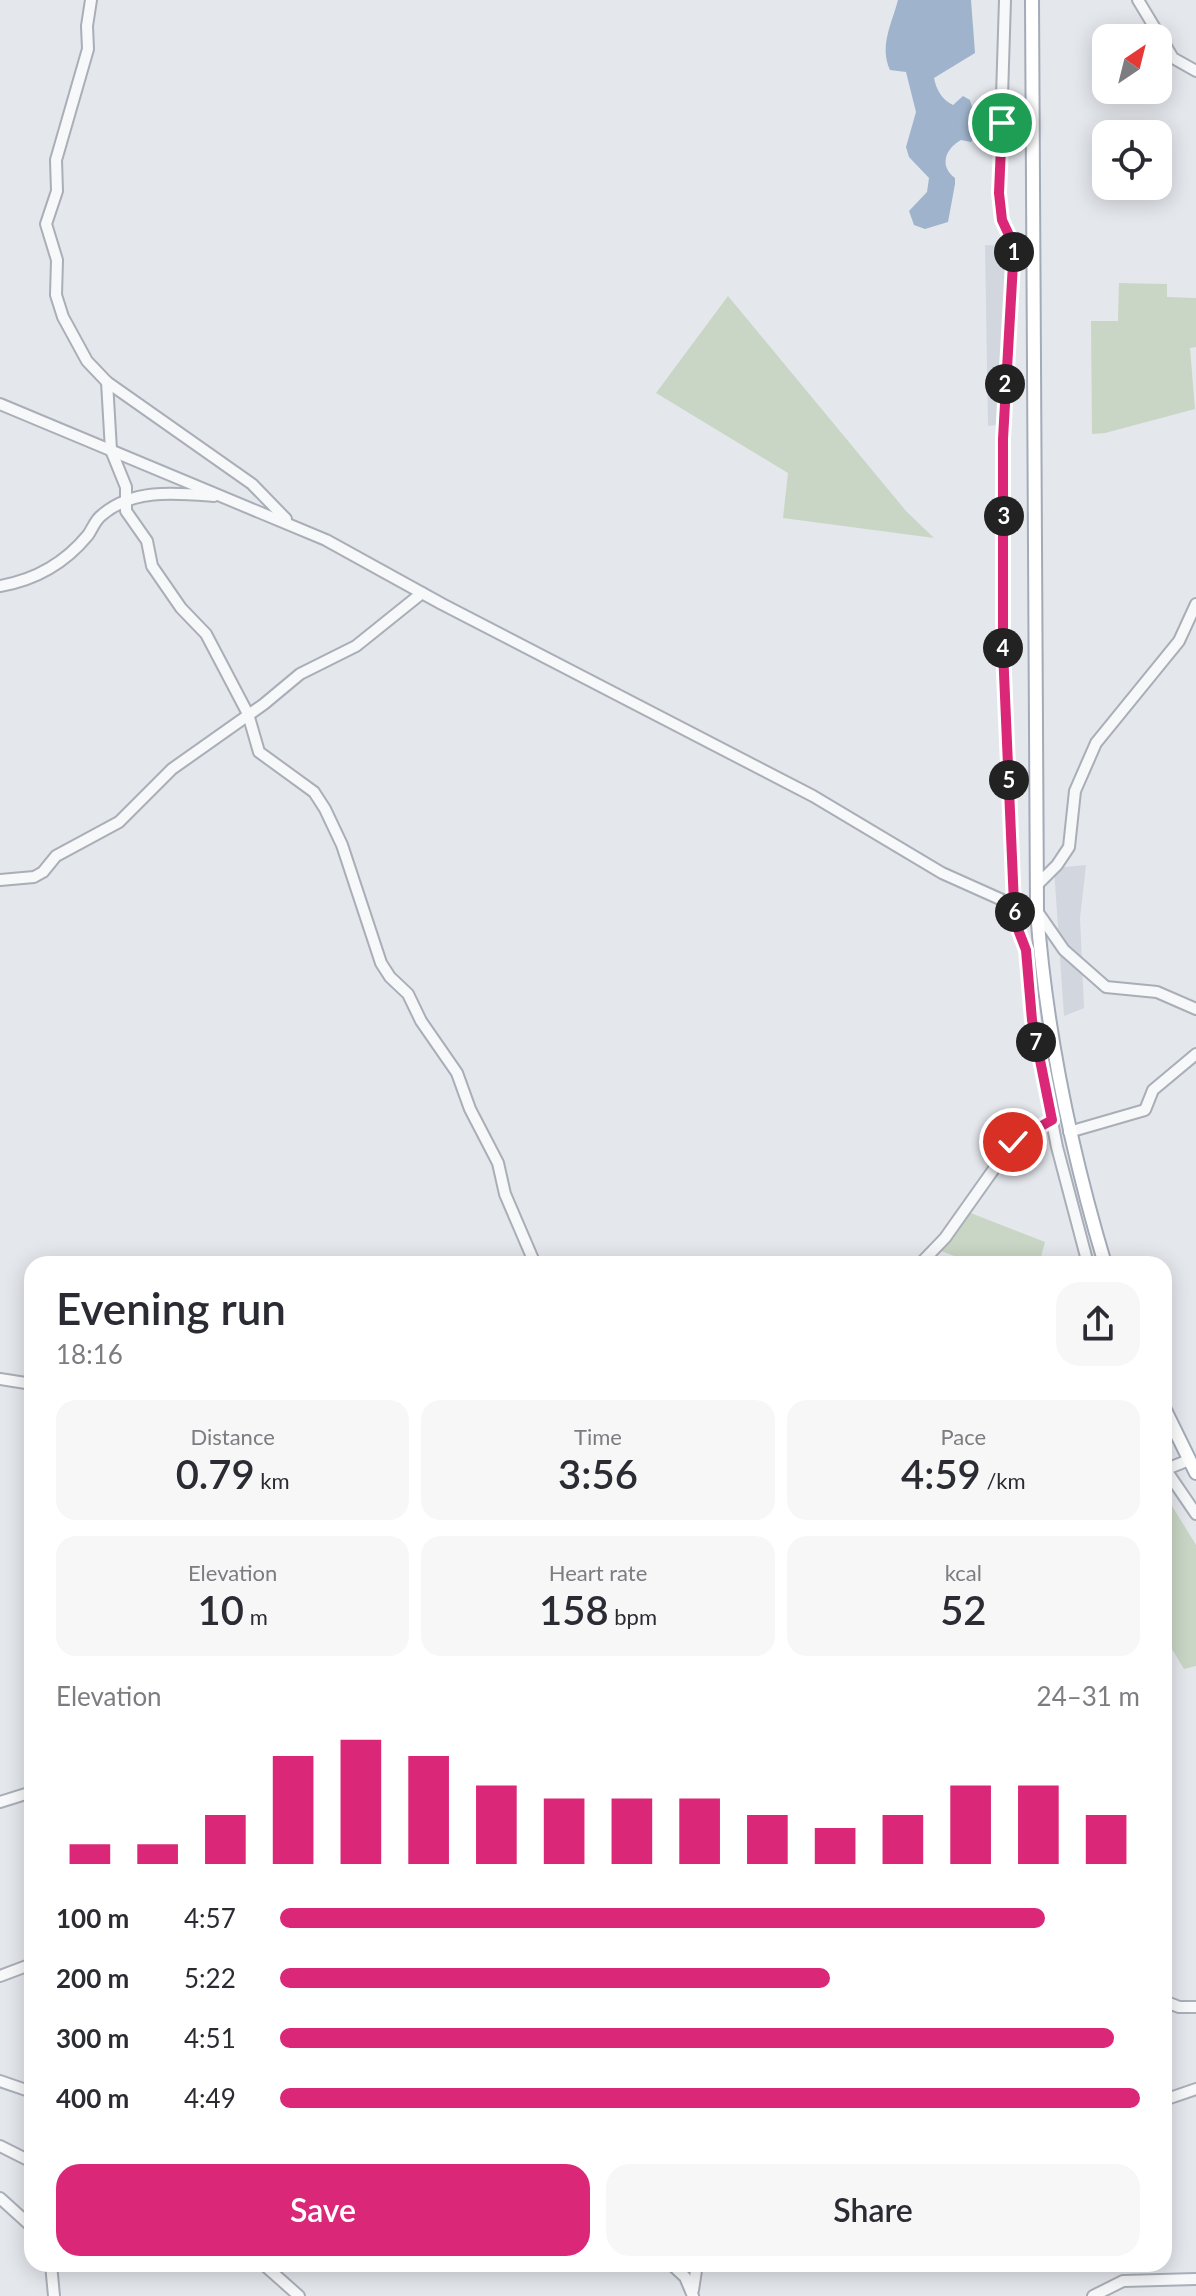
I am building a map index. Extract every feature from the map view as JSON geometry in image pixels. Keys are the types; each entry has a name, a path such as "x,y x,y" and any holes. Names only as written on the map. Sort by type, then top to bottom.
{"main road":[{"path":"1032,0 1037,911 1043,991 1069,1132 1103,1256"},
{"path":"1172,1425 1196,1473"}],"street":[{"path":"91,0 87,26 88,49 56,160 57,191 46,224 57,260 56,295 63,317 87,361 107,382 252,484 290,524"},
{"path":"1005,0 999,193 1002,220 1014,246 1003,439 1003,650 1014,904 1016,924 1026,950 1032,1020 1052,1120 1086,1256"},
{"path":"1138,0 1173,58 1196,71"},
{"path":"107,382 111,450 126,487 126,511 147,541 152,566 181,608 206,634 248,714 259,752 314,792 325,809 342,845 381,963 390,977 408,994 421,1021 457,1073 470,1109 498,1163 505,1194 532,1256"},
{"path":"0,404 290,524 813,796 942,873 1037,911 1064,950 1106,987 1157,992 1196,1009"},
{"path":"0,586 23,582 58,563 88,535 99,516 139,497 168,493 223,497"},
{"path":"0,880 34,877 43,872 56,856 119,822 172,769 300,674 356,646 422,593"},
{"path":"1037,885 1057,865 1069,847 1075,791 1096,743 1179,641 1196,604"},
{"path":"1069,1132 1145,1110 1153,1090 1196,1054"},
{"path":"928,1256 945,1238 1013,1142 1052,1120"},
{"path":"0,1379 24,1383"},
{"path":"1172,1466 1189,1460"},
{"path":"1172,1480 1196,1514"},
{"path":"0,1802 24,1794"},
{"path":"0,1976 24,1967"},
{"path":"1172,2004 1196,2007"},
{"path":"0,2081 24,2089"},
{"path":"1172,2097 1196,2089"},
{"path":"0,2146 24,2158"},
{"path":"0,2198 24,2220"},
{"path":"52,2272 54,2296"},
{"path":"272,2272 299,2296"},
{"path":"677,2272 693,2293"},
{"path":"693,2293 696,2272"},
{"path":"1093,2296 1123,2281 1196,2279"}],"shaded area":[{"path":"985,245 1014,246 1004,424 988,426"},
{"path":"1086,865 1080,918 1084,1008 1064,1016 1054,868"}],"green space":[{"path":"1119,283 1167,284 1167,297 1196,298 1196,347 1190,348 1195,409 1092,434 1091,321 1118,321"},
{"path":"728,296 906,511 934,538 783,518 788,473 656,393"},
{"path":"963,1210 1045,1242 1041,1256 954,1256 941,1251 945,1238"},
{"path":"1172,1506 1196,1545 1196,1666 1184,1669 1172,1649"}],"water":[{"path":"898,0 971,0 975,53 934,78 940,94 949,103 953,105 963,96 970,100 975,132 971,142 961,140 951,148 946,158 947,168 955,178 948,222 925,229 914,225 909,211 927,192 929,178 909,157 906,147 916,112 906,72 890,70 887,61 888,35"}],"route":[{"path":"1002,123 999,193 1002,220 1014,246 1003,439 1005,728 1016,924 1026,950 1032,1020 1052,1120 1013,1142"}]}
